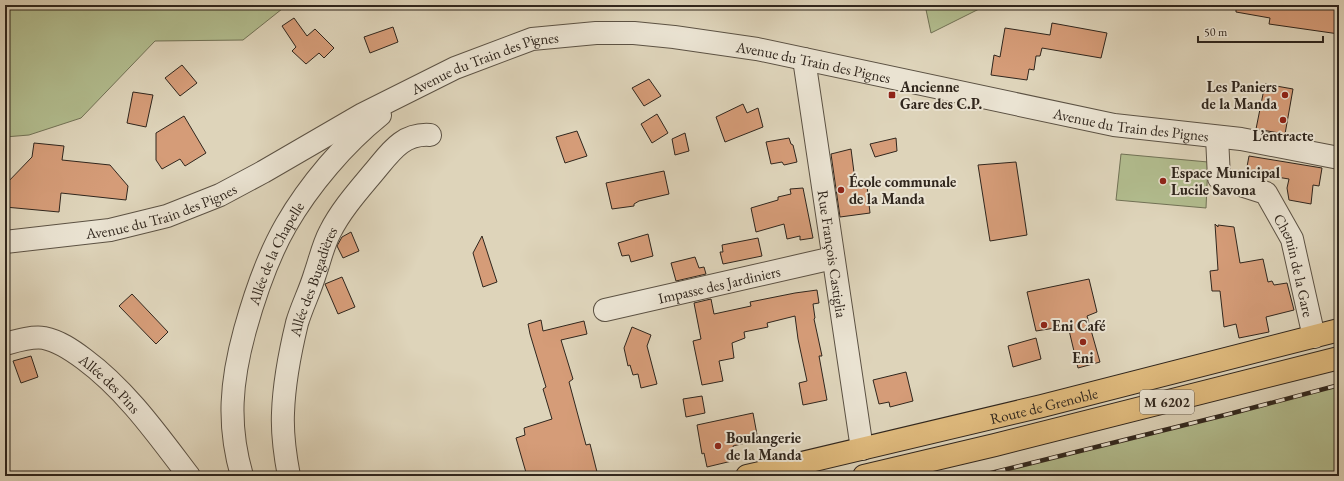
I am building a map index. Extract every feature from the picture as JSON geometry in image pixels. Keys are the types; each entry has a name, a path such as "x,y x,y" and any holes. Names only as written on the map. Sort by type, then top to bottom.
{"main road":[{"name":"Route de Grenoble","path":"747,476 1042,406 1339,330"},
{"name":"Route de Grenoble","path":"864,476 995,445 1339,358"}],"street":[{"name":"Avenue du Train des Pignes","path":"5,242 110,230 167,216 220,195 363,114 455,68 532,39 596,33 634,33 757,49 1114,125 1241,139 1339,158"},
{"name":"Rue François Castiglia","path":"804,59 862,449"},
{"name":"Allée de la Chapelle","path":"242,476 234,438 232,419 234,375 249,316 269,259 286,225 330,165 366,126 392,105 425,83"},
{"name":"Allée des Bugadières","path":"289,476 284,436 283,412 288,366 298,322 321,253 330,232 346,206 398,145 411,137 422,134 430,135"},
{"name":"Chemin de la Gare","path":"1216,137 1219,178 1266,193 1292,239 1314,337"},
{"path":"306,147 330,165"},
{"name":"Impasse des Jardiniers","path":"605,310 833,258"},
{"name":"Allée des Pins","path":"5,344 28,339 43,338 68,347 110,379 155,431 189,476"}],"green space":[{"path":"5,5 287,5 243,40 155,41 81,118 29,135 5,137"},
{"path":"925,5 987,5 931,33"},
{"name":"Espace Municipal Lucile Savona","path":"1121,154 1208,162 1206,208 1116,200"},
{"path":"1339,385 1339,476 979,476 1233,413"}],"building":[{"path":"1236,5 1339,5 1339,34 1269,24 1270,18 1236,12"},
{"path":"294,18 307,36 315,29 334,48 324,58 319,53 306,64 292,51 296,47 282,26"},
{"path":"1052,23 1107,33 1101,58 1042,48 1040,56 1036,56 1034,70 1029,69 1027,80 991,75 994,55 1000,57 1005,28 1050,35"},
{"path":"393,27 398,42 370,53 364,37"},
{"path":"182,65 197,83 180,96 165,78"},
{"path":"649,79 661,96 644,106 632,88"},
{"path":"1265,84 1293,89 1285,134 1256,129"},
{"path":"133,92 153,95 146,127 127,123"},
{"path":"743,104 747,113 758,108 763,127 725,142 716,117"},
{"path":"657,114 668,133 652,143 641,124"},
{"path":"184,116 206,153 185,166 180,159 162,169 156,160 156,133"},
{"path":"577,131 587,156 565,163 556,137"},
{"path":"685,133 689,151 675,155 672,139"},
{"path":"789,138 791,144 793,145 797,162 784,165 782,162 771,164 766,142"},
{"path":"896,138 897,151 875,157 870,144"},
{"path":"34,143 64,146 62,160 110,165 128,186 126,200 61,193 59,212 5,207 5,185 32,157"},
{"path":"851,149 856,188 867,186 870,213 840,217 831,154"},
{"path":"1249,156 1322,168 1319,186 1313,185 1311,204 1289,200 1287,188 1289,179 1246,172"},
{"path":"1016,162 1027,235 990,241 978,165"},
{"path":"664,171 669,194 639,201 634,204 634,206 612,209 606,183"},
{"path":"803,188 813,238 800,240 800,236 787,239 784,224 756,232 751,208 778,200 778,197 791,194 790,189"},
{"path":"1215,224 1218,227 1218,225 1234,227 1240,263 1263,259 1268,282 1272,281 1274,285 1287,283 1294,310 1266,317 1269,332 1239,338 1236,324 1224,327 1220,291 1212,291 1210,271 1218,270"},
{"path":"351,232 359,251 343,258 337,246 342,237"},
{"path":"648,234 653,256 631,262 629,255 622,256 618,243"},
{"path":"482,236 497,282 483,287 473,253"},
{"path":"758,238 762,256 723,264 720,252 723,252 722,245"},
{"path":"695,257 699,268 704,267 706,274 676,281 671,263"},
{"path":"342,277 355,307 338,314 325,284"},
{"path":"1089,279 1097,312 1087,316 1100,362 1078,368 1068,326 1036,331 1027,292"},
{"path":"817,290 819,303 813,304 814,319 822,356 819,356 827,400 803,405 799,383 807,381 798,339 795,316 767,323 768,327 744,332 745,338 732,343 734,358 719,361 723,381 702,385 693,341 701,339 694,303 711,299 714,314 751,306 750,302"},
{"path":"132,294 168,332 156,344 119,306"},
{"path":"541,320 543,331 584,321 587,334 561,340 573,379 569,382 586,445 590,444 598,476 527,476 516,438 525,435 524,428 552,419 543,389 546,387 528,324"},
{"path":"632,327 651,335 647,346 657,384 641,388 638,374 633,375 630,365 628,366 624,348"},
{"path":"1036,338 1041,359 1013,367 1008,346"},
{"path":"31,356 38,377 21,383 13,361"},
{"path":"906,372 913,401 890,407 889,402 879,404 873,380"},
{"path":"702,396 705,413 686,417 683,399"},
{"path":"753,413 758,440 733,446 736,460 707,467 704,453 702,454 697,425"}],"railway":[{"path":"979,476 1339,385"}],"place":[{"name":"Ancienne Gare des C.P.","path":"892,95"},
{"name":"Les Paniers de la Manda","path":"1285,95"},
{"name":"L’entracte","path":"1283,120"},
{"name":"Espace Municipal Lucile Savona","path":"1163,181"},
{"name":"École communale de la Manda","path":"841,190"},
{"name":"Eni Café","path":"1044,325"},
{"name":"Eni","path":"1083,342"},
{"name":"Boulangerie de la Manda","path":"718,446"}]}
